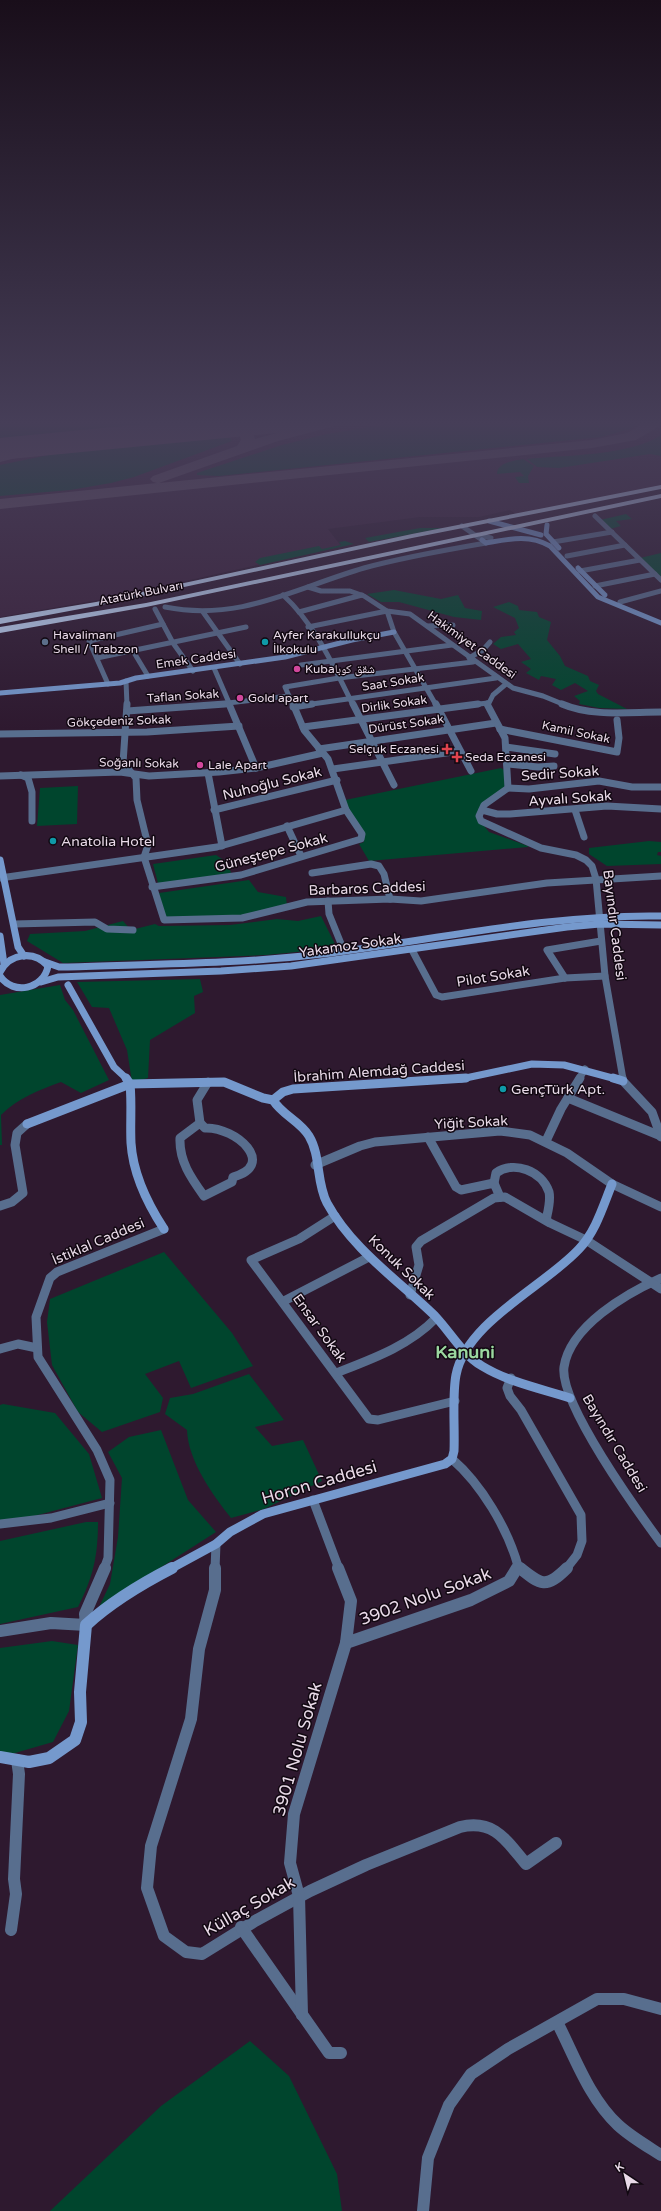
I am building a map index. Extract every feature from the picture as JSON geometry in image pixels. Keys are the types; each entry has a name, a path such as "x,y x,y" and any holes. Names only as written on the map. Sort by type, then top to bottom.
{"highway":[{"path":"0,621 111,601 477,523"},
{"path":"483,536 535,523"},
{"path":"0,635 96,621 510,530 523,533 557,523"},
{"name":"Atatürk Bulvarı","path":"0,625 146,605 483,536"},
{"name":"Atatürk Bulvarı","path":"0,630 78,615"}],"street":[{"path":"494,523 510,530"},
{"path":"603,523 661,580"},
{"path":"547,525 546,534 604,595 661,618"},
{"path":"462,526 483,536"},
{"path":"165,607 178,610 204,612 235,608 308,587 368,567 483,536 523,533 551,540 612,532"},
{"path":"523,533 550,546 598,597 661,623"},
{"path":"566,556 625,545"},
{"path":"580,571 640,560"},
{"path":"595,586 655,574"},
{"name":"Hakimiyet Caddesi","path":"308,587 321,591 345,590 362,595 387,610 410,614 496,678 513,688 542,696 572,708 608,714 661,712"},
{"path":"620,602 661,591"},
{"path":"282,595 296,606 308,627 324,648 394,785"},
{"path":"299,612 362,595"},
{"path":"155,609 173,643 193,671"},
{"path":"308,627 387,610 394,632 427,688 471,771"},
{"path":"204,612 240,664"},
{"path":"108,684 89,641 91,639 163,624"},
{"path":"427,626 453,625"},
{"path":"96,658 246,627"},
{"name":"Emek Caddesi","path":"0,693 108,684 148,676 240,664 285,657 352,640 394,632"},
{"path":"2,878 222,846 346,810 332,769 303,727 285,687 471,660 484,650 490,642"},
{"path":"301,665 405,650 452,645"},
{"path":"134,650 148,676"},
{"path":"214,668 256,768"},
{"name":"Saat Sokak","path":"293,707 496,678"},
{"path":"126,681 127,711 124,763 136,778 137,800 148,845 144,857 152,887"},
{"path":"482,810 484,805 508,788 505,738 488,703 493,695 506,684"},
{"name":"Taflan Sokak","path":"127,711 230,704 289,696"},
{"name":"Dirlik Sokak","path":"303,727 488,703"},
{"name":"Kamil Sokak","path":"498,726 617,752 619,738 617,720"},
{"name":"Gökçedeniz Sokak","path":"0,734 126,732 239,726"},
{"name":"Dürüst Sokak","path":"321,751 371,740 449,730 498,726"},
{"path":"506,748 555,754"},
{"name":"Soğanlı Sokak","path":"0,776 132,773 149,776 208,773 256,768 321,751"},
{"path":"332,769 460,751"},
{"path":"507,764 538,767 554,766"},
{"path":"208,773 222,846"},
{"path":"21,775 28,778 32,792 32,821"},
{"name":"Nuhoğlu Sokak","path":"214,810 337,780"},
{"name":"Sedir Sokak","path":"508,788 529,789 599,781 632,787 661,787"},
{"name":"Ayvalı Sokak","path":"482,810 497,814 623,806 661,809"},
{"name":"Güneştepe Sokak","path":"152,887 241,875 284,864 300,856 361,839 362,834 346,810"},
{"name":"Bayındır Caddesi","path":"482,810 479,816 481,821 486,825 541,848 576,855 586,860 592,866 596,879 604,976 623,1081"},
{"path":"575,810 584,837"},
{"path":"287,826 300,856"},
{"path":"0,860 2,878 14,924 18,947 24,956 10,960 4,964 0,972"},
{"path":"312,873 372,864 379,866 384,874 390,899"},
{"name":"Barbaros Caddesi","path":"152,887 164,920 186,921 242,918 307,902 390,899 421,901 547,883 661,876"},
{"path":"328,901 329,914 344,951"},
{"name":"Yakamoz Sokak","path":"24,956 33,956 59,967 243,961 344,951 598,915 661,916"},
{"path":"14,924 95,922 107,929 133,930"},
{"name":"Yakamoz Sokak","path":"0,976 5,983 18,988 34,985 58,977 221,971 291,966 600,924 661,925"},
{"path":"0,936 4,964"},
{"path":"565,978 548,950 601,941"},
{"name":"Pilot Sokak","path":"412,950 436,995 442,997 565,978 604,976"},
{"path":"41,982 48,972 45,962"},
{"path":"68,985 96,1032 114,1067 127,1079 130,1084"},
{"name":"İbrahim Alemdağ Caddesi","path":"273,1100 284,1092 293,1089 460,1079 532,1064 564,1065 585,1069 623,1081"},
{"path":"546,1141 585,1069"},
{"path":"623,1081 652,1112 661,1137"},
{"path":"200,1123 180,1138 179,1147 188,1173 204,1196 232,1182 233,1177 247,1171 251,1164 252,1154 245,1143 235,1134 218,1128 205,1128 200,1123 197,1100 208,1082"},
{"path":"0,1206 12,1202 23,1193 15,1145 17,1133 27,1124 119,1086 130,1084 208,1082 231,1084 262,1098 273,1100"},
{"name":"İstiklal Caddesi","path":"86,1625 85,1614 98,1586 108,1558 110,1480 97,1450 38,1357 36,1316 50,1278 64,1268 164,1229 145,1198 140,1185 131,1145 132,1099 130,1084"},
{"path":"568,1098 661,1137"},
{"name":"Konuk Sokak","path":"273,1100 275,1105 299,1124 309,1136 319,1185 335,1216 350,1236 369,1257 436,1318 447,1329 465,1353 492,1372 570,1398"},
{"name":"Yiğit Sokak","path":"315,1164 360,1146 375,1142 500,1131 530,1135 546,1141 567,1152 612,1184 661,1207"},
{"path":"428,1137 456,1187 461,1190 494,1183"},
{"path":"500,1198 494,1183 496,1173 504,1168 524,1168 546,1186 549,1193 546,1220"},
{"path":"511,1378 507,1388 510,1396 521,1410 581,1515 583,1535 581,1546 573,1561 560,1575 548,1583 537,1582 518,1566 515,1551 500,1522 473,1479 452,1460 456,1375 458,1364 472,1343 496,1318 579,1249 586,1240 612,1184"},
{"path":"410,1295 419,1265 416,1247 421,1240 494,1198 505,1197 586,1240 661,1289"},
{"name":"Ensar Sokak","path":"335,1216 299,1238 252,1260 284,1301 369,1418 378,1420 455,1401"},
{"path":"284,1301 369,1257"},
{"name":"Bayındır Caddesi","path":"661,1278 629,1293 593,1322 575,1340 568,1354 564,1368 566,1386 570,1398 629,1500 661,1543"},
{"path":"336,1373 363,1363 405,1342 428,1327 436,1318"},
{"path":"0,1349 18,1344 27,1344 37,1348"},
{"name":"Horon Caddesi","path":"86,1625 106,1607 138,1586 216,1544 246,1522 263,1514 445,1464 452,1460"},
{"name":"3901 Nolu Sokak","path":"302,2015 299,1896 290,1863 294,1814 346,1643 351,1601 313,1500"},
{"path":"0,1524 51,1518 110,1503"},
{"name":"Küllaç Sokak","path":"216,1544 215,1590 199,1649 191,1719 152,1846 147,1888 164,1936 186,1952 202,1954 241,1928 299,1896 369,1863 459,1826 480,1825 494,1829 526,1864 556,1843"},
{"name":"3902 Nolu Sokak","path":"346,1643 478,1597 509,1581 518,1566"},
{"path":"0,1631 51,1623 86,1625 80,1692 81,1722 75,1740 49,1758 29,1762 0,1757"},
{"path":"11,1930 16,1894 14,1879 19,1774 17,1760"},
{"path":"241,1928 330,2052 341,2053"},
{"path":"423,2211 428,2158 456,2093 471,2074 508,2049 597,1999 624,1999 661,2010"},
{"path":"557,2022 593,2092 602,2105 618,2125 661,2155"}],"shaded area":[{"path":"0,523 373,523 328,529 341,546 110,598 0,617"}],"green space":[{"path":"604,523 618,523 621,526 610,529"},
{"path":"420,528 444,528 369,542 365,538"},
{"path":"345,541 354,544 260,565 255,562 260,558 319,546 322,549 341,545 339,542"},
{"path":"661,553 661,578 640,558"},
{"path":"394,590 441,599 458,595 465,608 482,611 481,620 454,617 399,602 381,602 367,594"},
{"path":"509,602 518,606 519,610 537,612 539,617 551,622 547,640 560,656 565,666 588,676 590,681 599,685 596,691 598,694 627,709 599,708 579,704 580,701 574,696 588,691 575,683 561,690 552,685 556,679 541,676 539,680 526,673 531,669 521,662 531,659 518,644 501,649 493,644 501,637 516,635 514,632 519,628 515,618 493,607"},
{"path":"501,768 504,770 505,786 477,817 489,832 528,847 369,861 359,844 364,842 345,800"},
{"path":"78,786 77,824 37,826 40,788"},
{"path":"649,841 661,842 661,852 658,852 657,855 661,856 661,864 607,866 589,854 589,848"},
{"path":"216,855 228,863 232,876 159,887 153,864"},
{"path":"249,880 258,892 286,897 287,906 258,917 166,920 159,893"},
{"path":"321,916 337,948 266,955 63,963 27,941 30,934 85,931 123,921 131,930 155,924 159,926 230,925 277,919 298,921"},
{"path":"200,979 203,992 194,996 195,1013 150,1040 148,1078 132,1082 127,1050 109,1008 92,1007 77,982"},
{"path":"60,985 65,1000 73,1010 109,1080 81,1093 61,1082 37,1091 22,1099 1,1115 2,1145 0,1145 0,995"},
{"path":"164,1252 232,1333 253,1366 191,1388 179,1361 145,1374 163,1398 160,1412 102,1432 78,1412 52,1365 47,1322 50,1299"},
{"path":"249,1374 284,1420 255,1427 272,1446 303,1440 322,1481 264,1509 231,1518 209,1488 197,1465 188,1442 187,1430 165,1414 170,1398 193,1394"},
{"path":"3,1404 55,1413 89,1454 102,1498 0,1525 0,1405"},
{"path":"161,1430 188,1500 216,1532 99,1607 110,1584 118,1537 122,1478 108,1452 129,1437"},
{"path":"86,1522 98,1522 96,1556 91,1576 78,1607 0,1624 0,1541"},
{"path":"52,1641 78,1645 69,1711 53,1742 8,1755 0,1754 0,1648"},
{"path":"250,2041 289,2076 337,2174 342,2211 50,2211 161,2106"}],"place":[{"name":"Havalimanı Shell / Trabzon","path":"45,642"},
{"name":"Ayfer Karakullukçu İlkokulu","path":"265,642"},
{"name":"Kubaشقق كوبا","path":"297,669"},
{"name":"Gold apart","path":"240,698"},
{"name":"Selçuk Eczanesi","path":"447,749"},
{"name":"Seda Eczanesi","path":"457,757"},
{"name":"Lale Apart","path":"200,765"},
{"name":"Anatolia Hotel","path":"53,841"},
{"name":"GençTürk Apt.","path":"503,1089"}],"district":[{"name":"Kanuni","path":"465,1352"}]}
